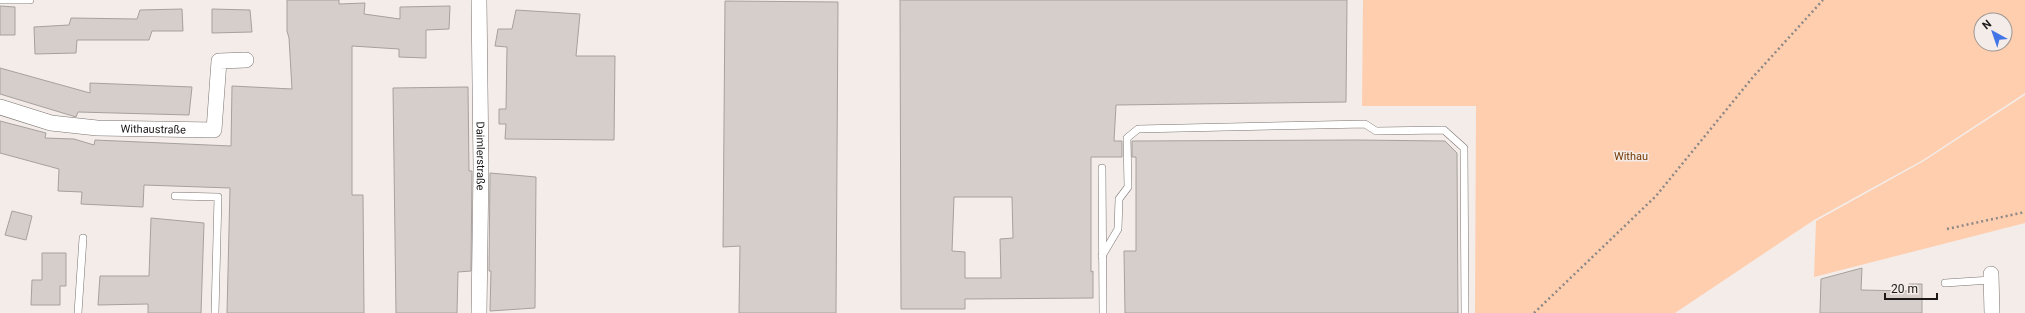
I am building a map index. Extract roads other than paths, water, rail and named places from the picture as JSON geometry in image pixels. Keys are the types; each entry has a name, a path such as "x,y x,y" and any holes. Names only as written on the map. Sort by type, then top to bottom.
{"street":[{"name":"Daimlerstraße","path":"478,0 481,168 479,313"},
{"name":"Withaustraße","path":"0,107 51,122 97,128 214,130 219,61 246,60"},
{"path":"1991,277 1992,313"}],"lane":[{"path":"0,0 30,0"},
{"path":"1102,256 1118,229 1119,199 1128,187 1127,138 1138,129 1365,124 1376,131 1444,130 1464,148 1465,313"},
{"path":"1102,168 1103,313"},
{"path":"175,196 218,197 215,313"},
{"path":"78,313 83,238"},
{"path":"1945,283 1991,277"}],"park label":[{"name":"Withau","path":"1631,156"}]}
